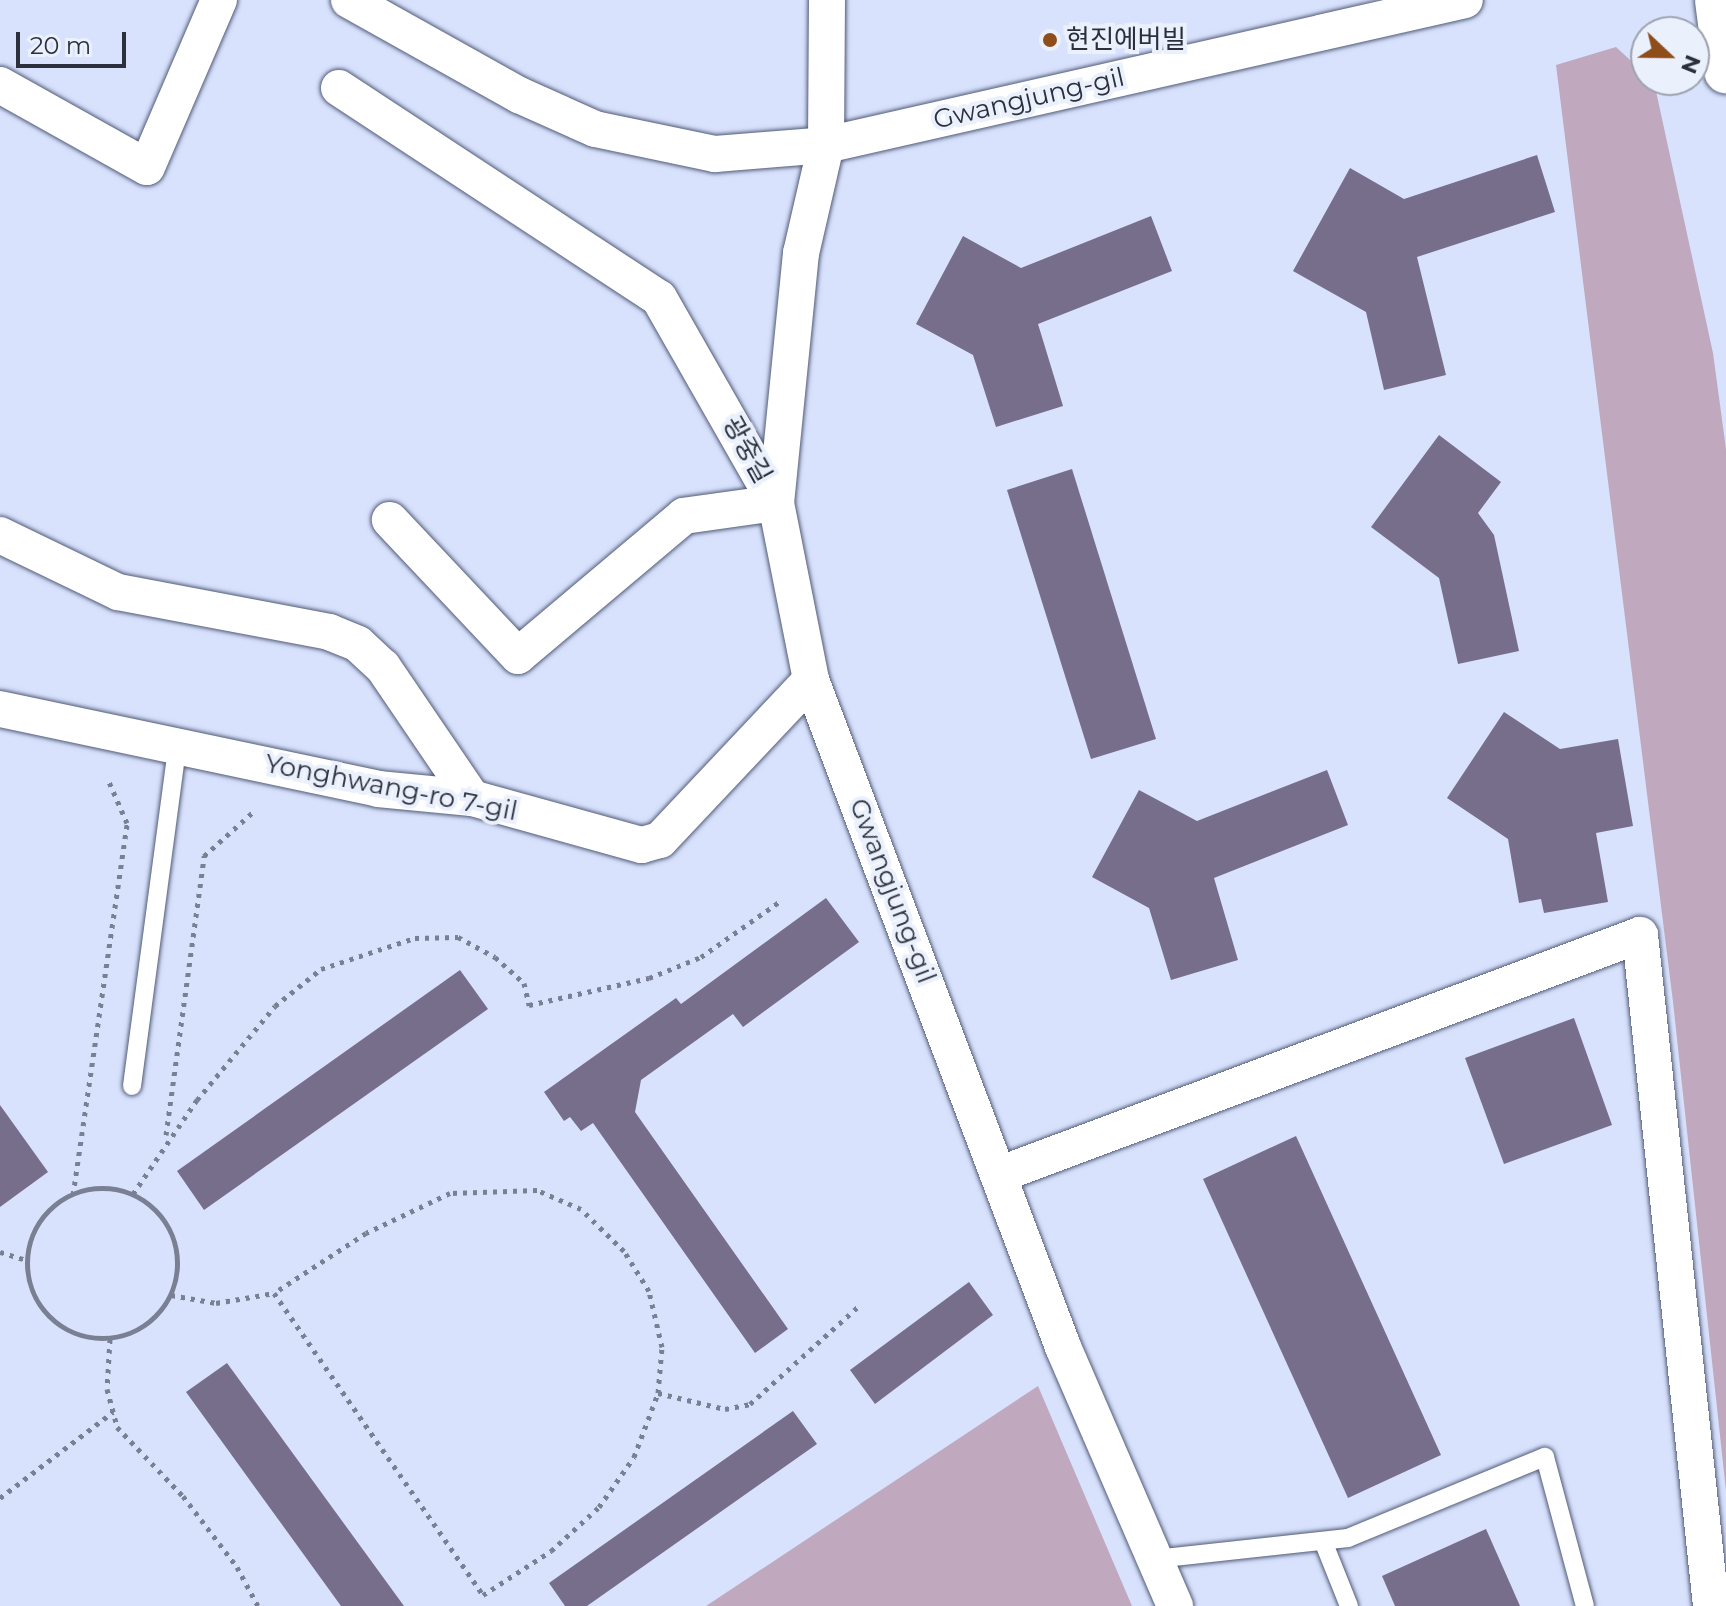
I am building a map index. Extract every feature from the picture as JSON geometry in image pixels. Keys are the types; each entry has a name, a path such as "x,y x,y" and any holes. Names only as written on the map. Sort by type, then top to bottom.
{"street":[{"path":"0,85 147,167 219,0"},
{"name":"Gwangjung-gil","path":"349,0 519,95 595,129 715,154 826,145 1465,0"},
{"path":"826,145 827,0"},
{"path":"1717,0 1726,71"},
{"name":"광중길","path":"339,88 659,298 776,503 684,516 518,656 390,520"},
{"name":"Gwangjung-gil","path":"826,145 801,253 776,503 811,680 1001,1174 1063,1347 1175,1606"},
{"path":"0,535 118,592 329,632 358,644 383,667 472,798"},
{"name":"Yonghwang-ro 7-gil","path":"0,709 378,789 472,798 642,845 660,840 811,680"},
{"path":"1001,1174 1640,935 1711,1606"}],"lane":[{"path":"132,1086 177,747"},
{"path":"1155,1559 1348,1538 1545,1457 1585,1606"},
{"path":"1323,1541 1349,1606"}],"path":[{"path":"73,1195 127,823 107,777"},
{"path":"166,1137 204,856 253,812"},
{"path":"133,1194 166,1137 275,1006 321,969 364,952 415,938 458,937 524,983 529,1005 593,993 688,962 779,902"},
{"path":"110,1188 133,1194 152,1207 176,1247 171,1295 135,1332 110,1339 61,1327 30,1286 27,1260 47,1212 73,1195 110,1188"},
{"path":"171,1295 216,1303 274,1293 366,1233 450,1193 537,1190 581,1209 624,1251 649,1291 662,1347 658,1393 634,1457 599,1507 551,1551 483,1595 274,1293"},
{"path":"0,1252 27,1260"},
{"path":"658,1393 725,1409 750,1404 859,1306"},
{"path":"110,1339 107,1389 113,1412 138,1455 183,1496 237,1567 258,1606"},
{"path":"0,1498 113,1412"}],"shaded area":[{"path":"1616,47 1630,60 1630,96 1657,96 1713,353 1726,449 1726,1491 1673,1002 1556,65"},
{"path":"1038,1386 1132,1606 706,1606"}],"building":[{"path":"1537,155 1555,212 1417,257 1446,375 1384,390 1366,312 1293,271 1350,168 1404,199"},
{"path":"1151,216 1172,271 1038,324 1063,406 996,427 973,355 916,324 963,236 1021,268"},
{"path":"1439,435 1501,482 1478,513 1494,535 1519,651 1458,664 1439,578 1371,527"},
{"path":"1072,469 1156,739 1091,759 1007,490"},
{"path":"1504,712 1560,749 1618,739 1633,826 1596,833 1608,902 1544,913 1541,899 1519,903 1508,839 1447,798"},
{"path":"1327,770 1348,825 1214,878 1238,960 1171,980 1149,908 1092,877 1139,790 1197,821"},
{"path":"826,898 859,942 743,1027 733,1014 641,1080 635,1112 788,1329 755,1353 593,1123 581,1131 570,1117 564,1121 544,1092 676,998 681,1004"},
{"path":"460,970 488,1009 204,1210 177,1171"},
{"path":"1574,1018 1612,1125 1504,1164 1465,1058"},
{"path":"0,1105 48,1172 0,1207"},
{"path":"1296,1136 1441,1455 1348,1498 1203,1179"},
{"path":"969,1282 993,1315 875,1404 850,1370"},
{"path":"227,1363 404,1606 341,1606 186,1392"},
{"path":"793,1411 817,1444 587,1606 565,1606 549,1583"},
{"path":"1486,1529 1520,1606 1395,1606 1382,1576"}],"place":[{"name":"현진에버빌","path":"1050,40"}]}
